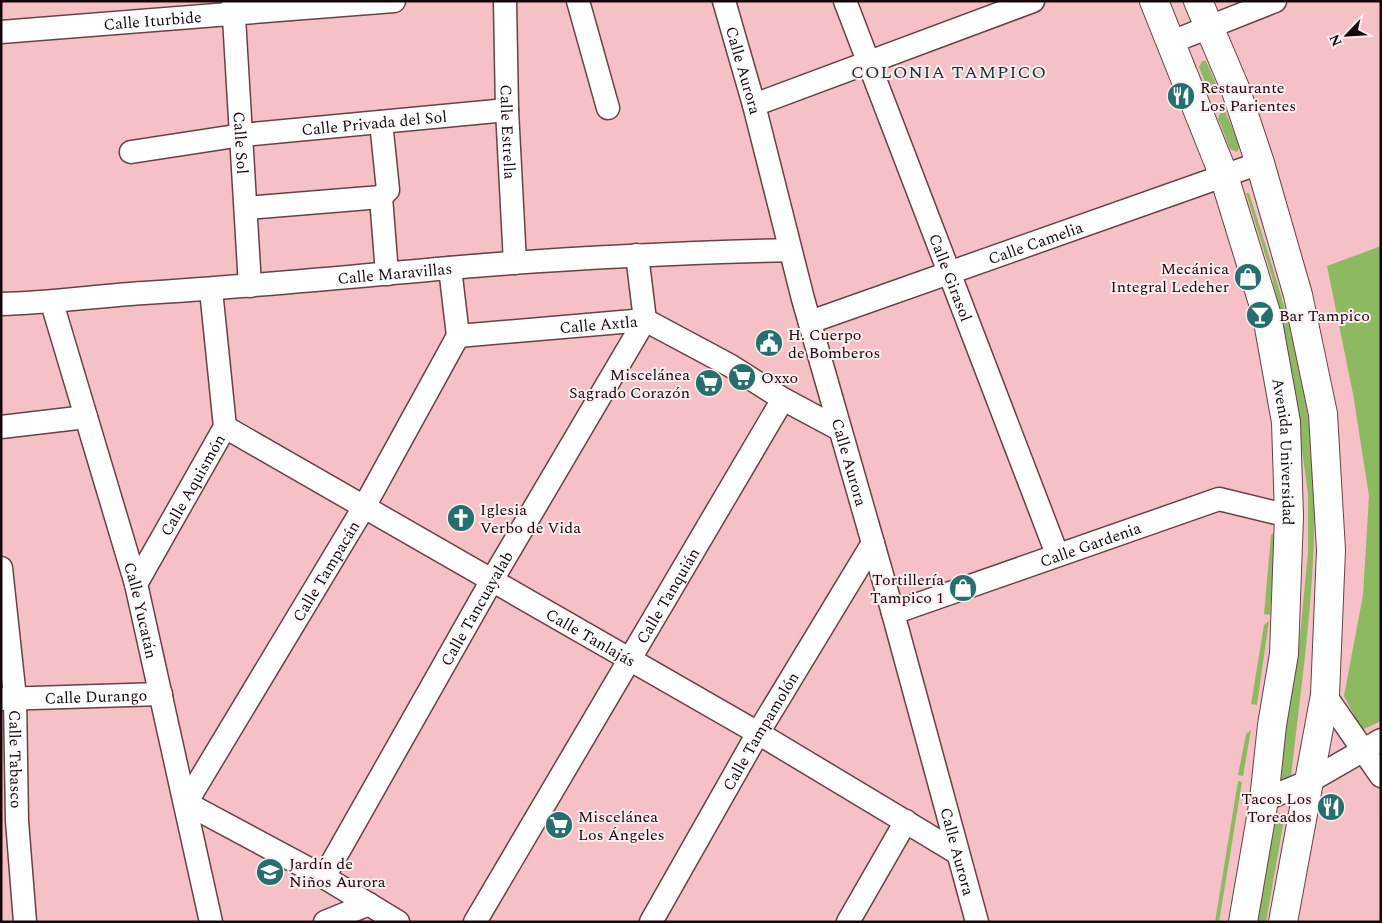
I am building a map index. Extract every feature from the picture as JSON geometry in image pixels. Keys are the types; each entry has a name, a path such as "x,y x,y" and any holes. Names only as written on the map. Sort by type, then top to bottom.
{"main road":[{"name":"Avenida Universidad","path":"1154,1 1169,43 1224,176 1267,316 1286,422 1289,516 1284,654 1272,725 1264,800 1243,922"},
{"path":"1198,1 1235,88 1260,163 1298,295 1323,414 1331,550 1324,695 1283,922"}],"street":[{"name":"Calle Iturbide","path":"1,32 234,7 394,1"},
{"name":"Calle Estrella","path":"505,1 507,110 514,263"},
{"path":"578,1 608,108"},
{"name":"Calle Aurora","path":"724,1 754,105 790,250 893,613 956,852 977,922"},
{"name":"Calle Girasol","path":"844,1 1057,554"},
{"path":"754,105 1034,1"},
{"path":"1169,43 1275,1"},
{"name":"Calle Sol","path":"234,7 250,286"},
{"name":"Calle Privada del Sol","path":"131,152 242,135 507,110"},
{"path":"246,208 381,197 388,190 381,122"},
{"name":"Calle Camelia","path":"810,322 949,275 1260,163"},
{"path":"381,197 387,274"},
{"name":"Calle Maravillas","path":"1,304 52,303 142,293 211,290 514,263 637,255 790,250"},
{"path":"637,255 645,320"},
{"path":"450,268 458,336"},
{"name":"Calle Aquismón","path":"136,584 225,427 211,290"},
{"name":"Calle Yucatán","path":"52,303 136,584 211,922"},
{"name":"Calle Axtla","path":"458,336 645,320 731,366 784,399 840,429"},
{"name":"Calle Tancuayalab","path":"324,877 492,580 645,320"},
{"name":"Calle Tampacán","path":"186,803 364,507 458,336"},
{"name":"Calle Tanquián","path":"475,922 784,399"},
{"path":"1,427 86,417"},
{"name":"Calle Tanlajás","path":"225,427 758,733 956,852"},
{"name":"Calle Gardenia","path":"893,613 1057,554 1219,499 1289,516"},
{"name":"Calle Tampamolón","path":"651,922 758,733 873,543"},
{"name":"Calle Tabasco","path":"1,568 8,699 9,822 25,922"},
{"name":"Calle Durango","path":"8,699 161,694"},
{"path":"1324,695 1372,745 1381,776"},
{"path":"1264,800 1310,780 1372,745"},
{"path":"186,803 324,877 398,922"},
{"path":"848,922 906,821"},
{"path":"328,921 369,904"}],"green space":[{"path":"1202,61 1206,61 1216,84 1213,90 1207,87 1199,67"},
{"path":"1225,111 1240,146 1237,152 1230,149 1218,118 1221,112"},
{"path":"1246,193 1249,193 1269,254 1295,347 1307,410 1314,484 1313,568 1306,651 1291,777 1283,781 1278,773 1298,657 1308,552 1308,494 1289,356 1272,277"},
{"path":"1381,246 1381,721 1362,730 1344,696 1363,595 1369,496 1353,394 1327,266"},
{"path":"1275,531 1270,615 1264,614 1271,535"},
{"path":"1269,621 1257,705 1251,704 1264,625"},
{"path":"1251,730 1243,776 1238,775 1246,734"},
{"path":"1238,781 1242,782 1219,922 1215,922"},
{"path":"1280,813 1284,820 1266,922 1255,922 1274,814"}],"place":[{"name":"Restaurante Los Parientes","path":"1181,96"},
{"name":"Mecánica Integral Ledeher","path":"1248,277"},
{"name":"Bar Tampico","path":"1260,315"},
{"name":"H. Cuerpo de Bomberos","path":"769,343"},
{"name":"Oxxo","path":"742,377"},
{"name":"Miscelánea Sagrado Corazón","path":"709,383"},
{"name":"Iglesia Verbo de Vida","path":"461,518"},
{"name":"Tortillería Tampico 1","path":"963,588"},
{"name":"Tacos Los Toreados","path":"1331,807"},
{"name":"Miscelánea Los Ángeles","path":"559,825"},
{"name":"Jardín de Niños Aurora","path":"270,872"}],"district":[{"name":"COLONIA TAMPICO","path":"949,72"}]}
